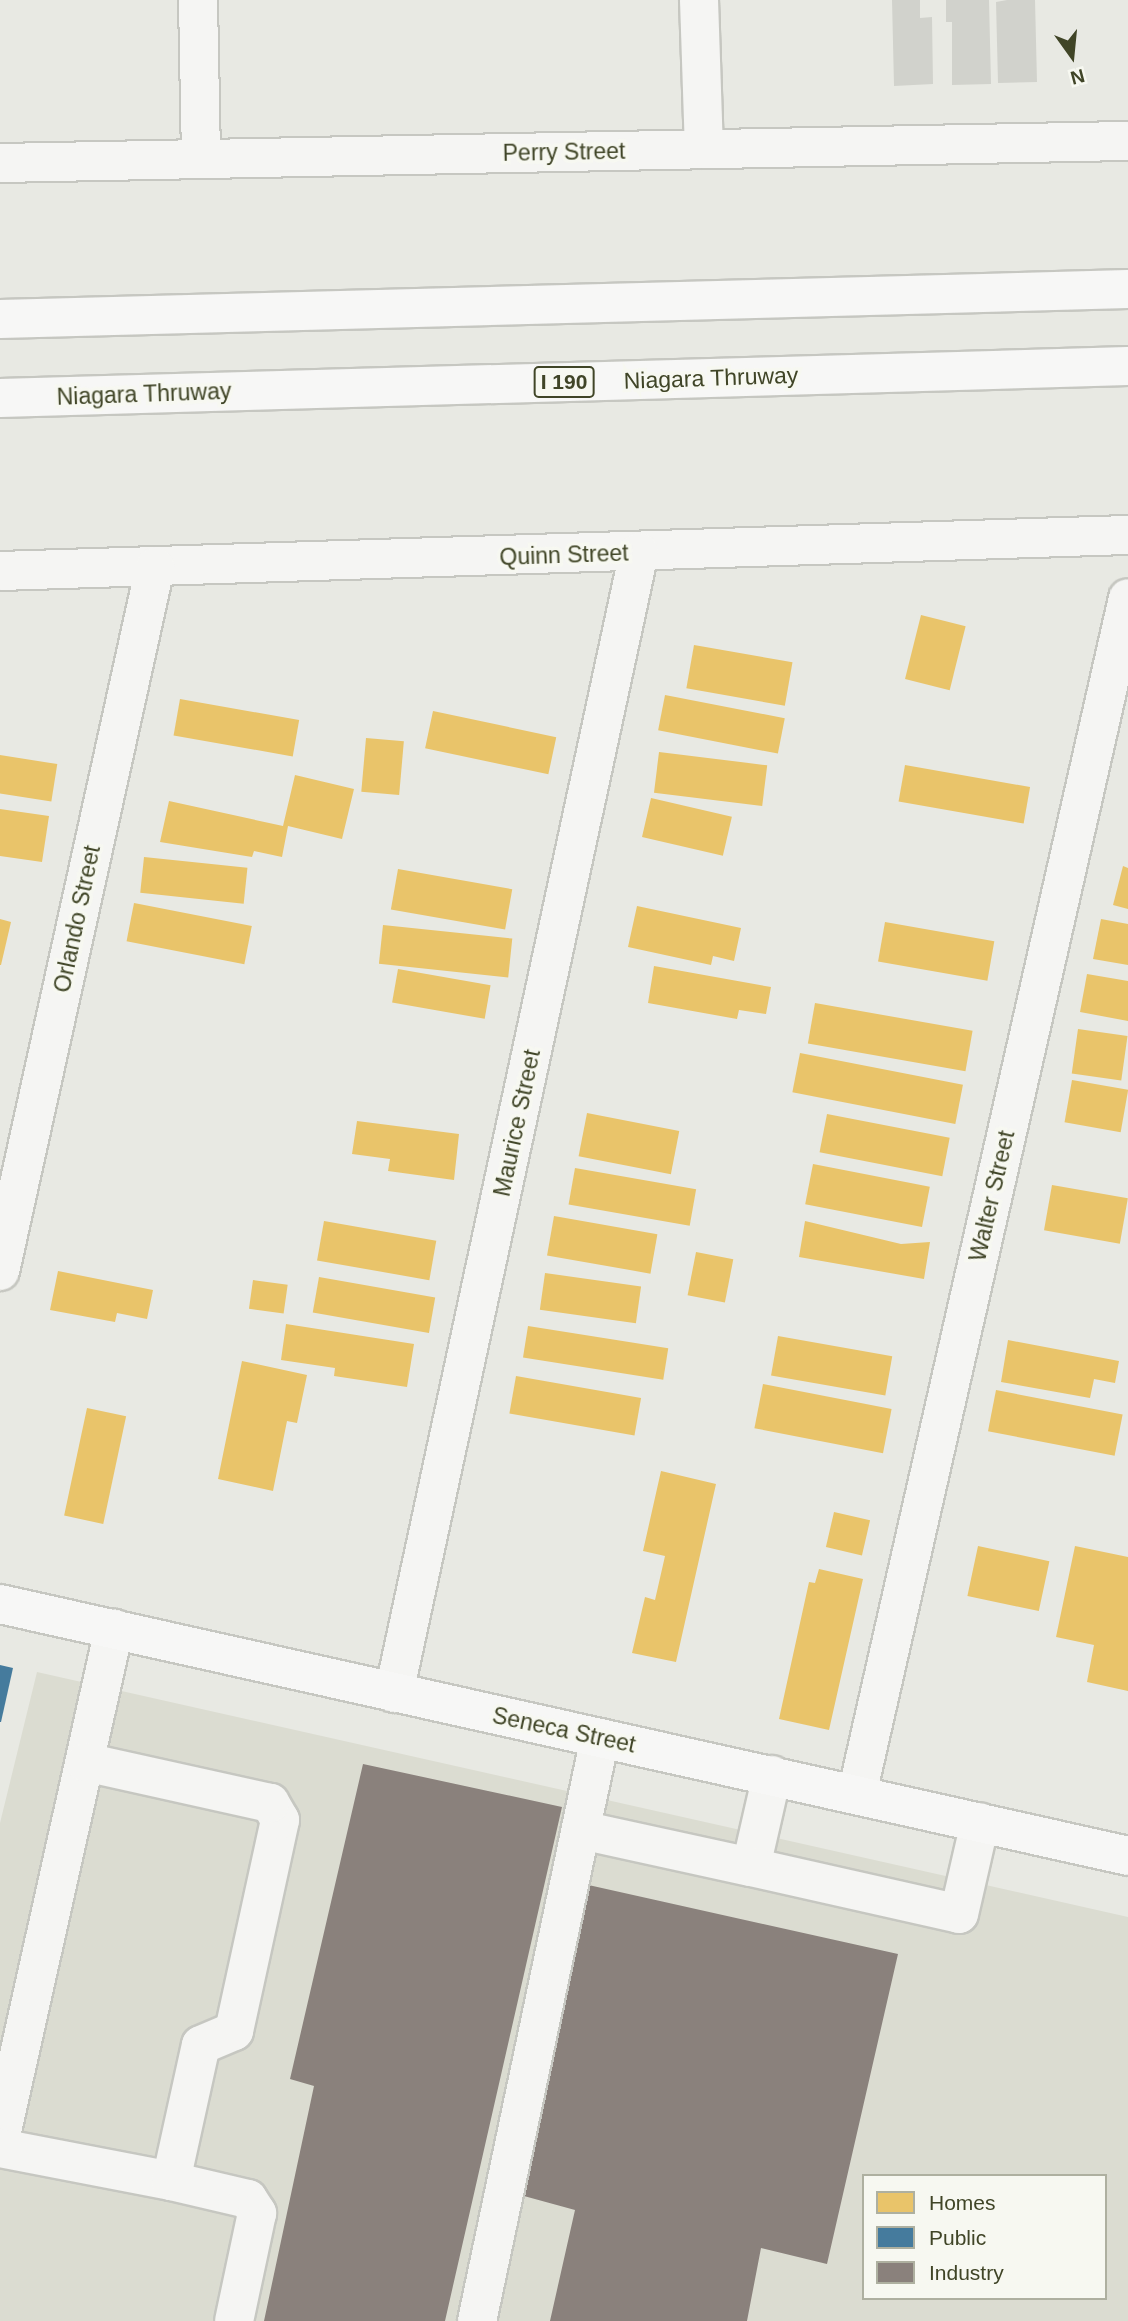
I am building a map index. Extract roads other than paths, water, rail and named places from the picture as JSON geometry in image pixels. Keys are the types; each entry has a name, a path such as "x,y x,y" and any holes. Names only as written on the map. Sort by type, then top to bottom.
{"main road":[{"path":"0,318 1128,289"},
{"name":"Niagara Thruway","path":"0,398 1128,366"},
{"name":"Seneca Street","path":"0,1604 1128,1856"}],"street":[{"path":"198,0 201,159"},
{"path":"699,0 704,149"},
{"name":"Perry Street","path":"0,163 1128,141"},
{"name":"Quinn Street","path":"0,571 1128,535"},
{"name":"Maurice Street","path":"394,1693 639,552"},
{"name":"Orlando Street","path":"0,1271 155,567"},
{"name":"Walter Street","path":"857,1794 1128,598"},
{"path":"0,2140 114,1629"},
{"path":"477,2321 600,1738"},
{"path":"85,1762 270,1803 279,1820 234,2031 201,2045 171,2181"},
{"path":"751,1867 772,1775"},
{"path":"580,1830 959,1914 980,1822"},
{"path":"0,2148 171,2181 248,2199 257,2213 234,2321"}]}
